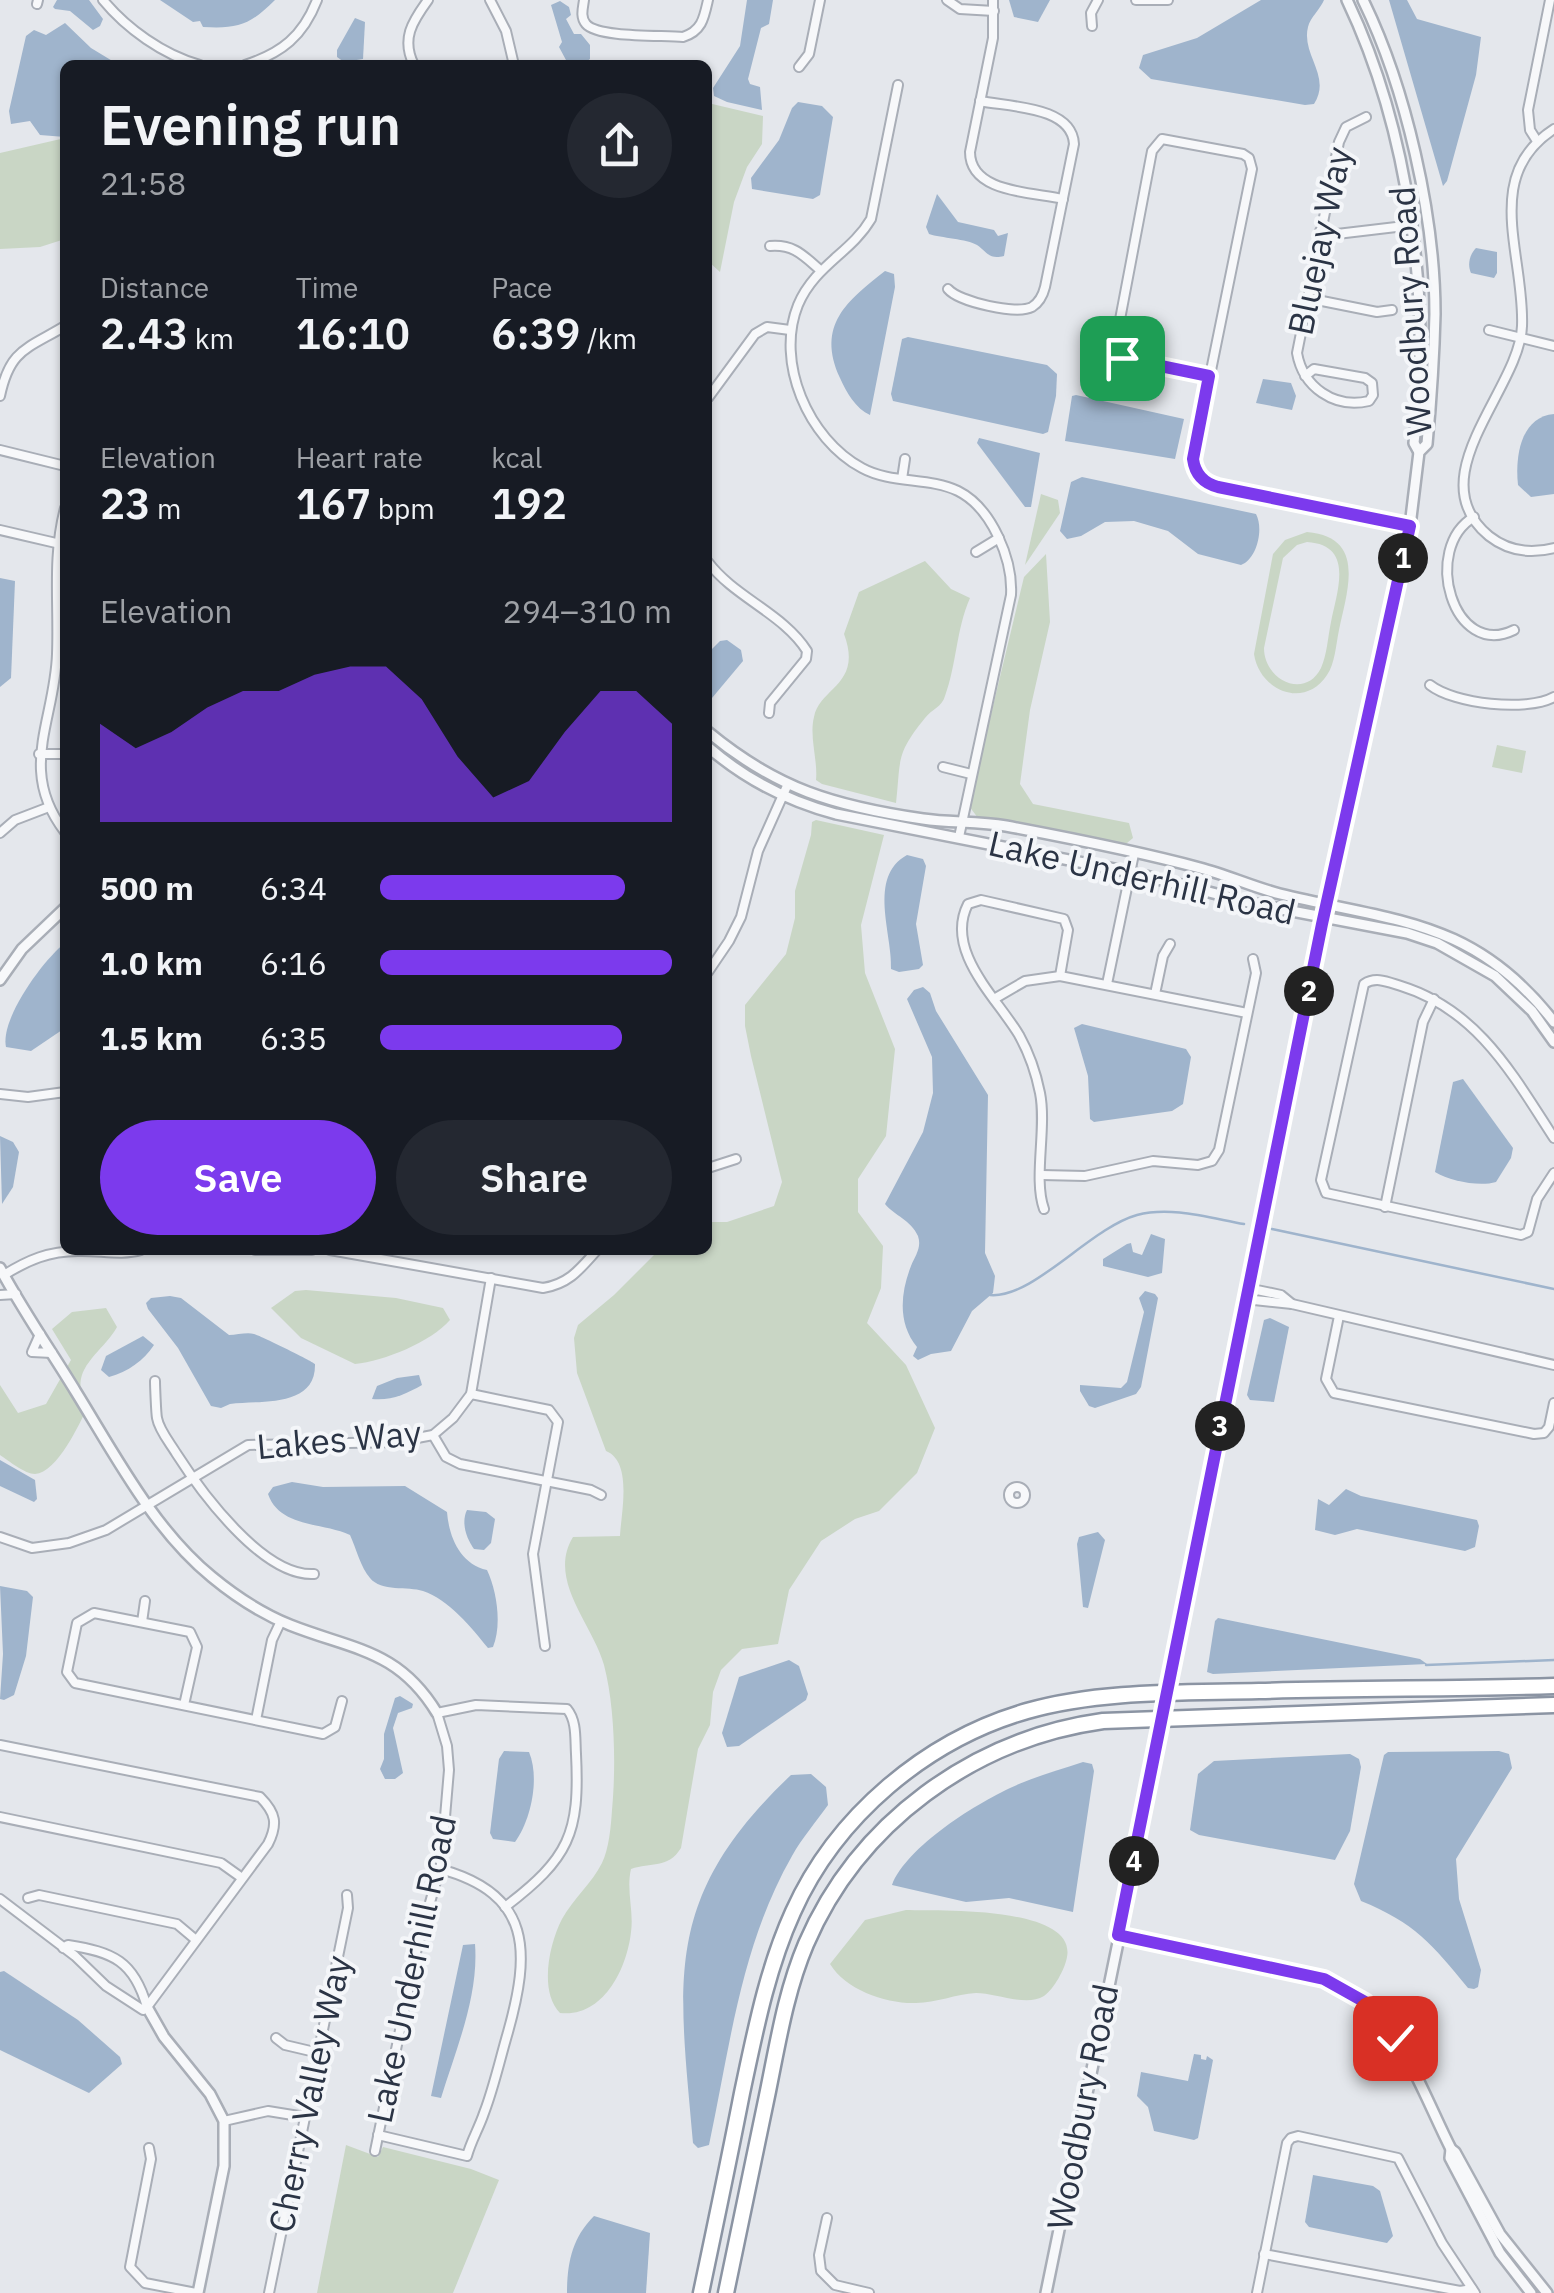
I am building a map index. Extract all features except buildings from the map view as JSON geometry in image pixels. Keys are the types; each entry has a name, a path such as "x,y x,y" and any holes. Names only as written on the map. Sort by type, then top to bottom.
{"highway":[{"path":"701,2293 755,2033 781,1941 794,1908 825,1856 874,1799 905,1772 938,1750 996,1722 1028,1711 1093,1699 1228,1692 1554,1686"},
{"path":"726,2293 781,2025 807,1942 832,1896 863,1852 934,1786 1020,1741 1103,1720 1554,1705"}],"street":[{"path":"102,0 118,18 164,50 188,60"},
{"path":"261,60 292,42 318,0"},
{"path":"412,60 407,51 408,31 428,0"},
{"path":"490,0 506,31 513,60"},
{"path":"584,0 585,23 597,31 683,37 694,34 704,22 708,0"},
{"path":"798,67 809,54 820,0"},
{"path":"948,0 960,9 994,11"},
{"path":"993,0 971,166 976,175 990,183 1063,198"},
{"path":"1092,26 1091,13 1098,0"},
{"path":"1136,0 1168,0"},
{"name":"Woodbury Road","path":"1346,0 1364,37 1395,134 1413,226 1419,400 1414,444 1419,452"},
{"name":"Woodbury Road","path":"1046,2293 1327,903 1410,526 1419,452 1426,444 1435,310 1426,216 1410,132 1380,34 1363,0"},
{"path":"1537,141 1528,116 1549,32 1550,0"},
{"path":"898,85 871,218 862,234 820,270 798,304 790,330 792,373 808,410 846,458 866,471 958,491 975,505 999,538 1009,560 1011,595 978,757 960,821 960,837"},
{"path":"948,289 960,299 1014,309 1034,305 1044,292 1074,144 1067,124 1050,115 980,101"},
{"name":"Bluejay Way","path":"1304,376 1314,369 1365,378 1372,383 1373,395 1361,403 1328,396 1312,387 1304,376 1296,353 1340,137 1353,121 1366,117"},
{"path":"1554,129 1537,141 1521,162 1512,192 1521,336 1470,453 1464,485 1474,518 1486,533 1508,547 1530,551 1554,548"},
{"path":"1209,376 1124,359 1114,350 1152,151 1162,139 1238,153 1249,158 1252,165 1194,468 1203,481 1218,487 1410,526"},
{"path":"1320,231 1337,234 1413,226"},
{"path":"770,246 786,245 802,253 820,270"},
{"path":"1307,298 1377,312 1392,310"},
{"path":"712,393 755,334 767,327 790,330"},
{"path":"0,396 5,371 15,356 60,329"},
{"path":"1489,330 1554,346"},
{"path":"0,450 60,465"},
{"path":"902,479 905,459"},
{"path":"860,483 866,471"},
{"path":"1474,518 1459,528 1453,539 1446,572 1450,598 1458,613 1476,628 1499,634 1514,630"},
{"path":"60,527 56,542 58,658 39,754 42,784 49,807 60,824"},
{"path":"0,530 56,542"},
{"path":"976,552 999,538"},
{"path":"712,567 791,633 806,651 806,658 770,703 769,713"},
{"path":"712,581 718,575"},
{"path":"1430,686 1442,692 1513,706 1534,705 1554,697"},
{"name":"Lake Underhill Road","path":"712,735 785,791 925,819 1003,826 1194,866 1278,893 1446,933 1502,966 1554,1022"},
{"name":"Lake Underhill Road","path":"712,751 726,763 836,814 1130,872 1324,918 1402,931 1437,943 1474,962 1517,996 1554,1042"},
{"path":"39,754 60,754"},
{"path":"943,767 971,774"},
{"path":"712,965 740,917 748,880 785,791"},
{"path":"0,833 16,820 49,807"},
{"path":"1108,984 1134,854"},
{"path":"1044,1209 1044,1125 1038,1082 1024,1046 972,965 965,943 964,910 974,900 1064,919 1068,930 1060,976"},
{"path":"0,980 22,949 60,913"},
{"path":"1155,994 1163,956 1170,944"},
{"path":"1042,1175 1091,1176 1153,1161 1198,1165 1212,1161 1220,1150 1256,973 1253,959"},
{"path":"994,999 1025,981 1060,976 1247,1014"},
{"path":"1554,1138 1491,1044 1462,1018 1434,999 1378,980 1366,982 1322,1184 1324,1190 1332,1196 1524,1234 1541,1192 1554,1174"},
{"path":"1385,1207 1423,1022 1434,999"},
{"path":"0,1094 28,1098 60,1093"},
{"path":"712,1167 736,1159"},
{"path":"2,1274 28,1260 60,1253"},
{"path":"360,1255 543,1288 572,1278 593,1255"},
{"path":"413,1264 414,1255"},
{"name":"Lake Underhill Road","path":"2,1274 149,1506 180,1546 238,1597 281,1621 388,1660 416,1684 436,1713 450,1770 440,1868 417,1948 375,2151"},
{"path":"491,1278 472,1394 549,1410 558,1422 533,1554 545,1646"},
{"path":"1250,1294 1256,1290 1339,1316 1554,1365"},
{"path":"0,1296 16,1294"},
{"path":"1339,1316 1326,1381 1334,1392 1534,1434 1544,1433 1549,1427 1554,1403"},
{"path":"40,1334 32,1352 52,1353"},
{"path":"155,1381 157,1421 192,1478 224,1518 259,1549 298,1573 314,1574"},
{"name":"Lakes Way","path":"0,1537 32,1548 69,1543 106,1530 248,1445 396,1442 434,1436 472,1394"},
{"path":"434,1436 446,1457 460,1464 601,1495"},
{"path":"142,1622 146,1602"},
{"path":"184,1705 196,1640 190,1632 94,1613 76,1622 67,1672 75,1683 325,1734 337,1724 342,1701"},
{"path":"256,1720 272,1640 281,1621"},
{"path":"436,1713 482,1704 560,1708 572,1715 578,1795 572,1828 552,1867 506,1907"},
{"path":"0,1744 260,1796 276,1820 276,1830 143,2010 106,1986 0,1899"},
{"path":"0,1816 220,1863 242,1878"},
{"path":"378,2136 467,2156 489,2098 522,1977 520,1941 506,1907 464,1875 440,1868"},
{"path":"28,1898 39,1895 177,1924 196,1940"},
{"name":"Cherry Valley Way","path":"269,2293 320,2053 348,1908 347,1895"},
{"path":"1118,1935 1307,1974 1354,1994 1392,2033 1451,2150 1500,2234 1544,2289 1531,2293 1496,2245 1450,2158 1451,2150"},
{"path":"63,1948 68,1945 92,1949 124,1963 138,1980 147,2007 164,2036 210,2094 224,2121 224,2166 197,2293 144,2283 130,2266 151,2159 149,2148"},
{"path":"276,2038 285,2045 320,2053"},
{"path":"224,2121 268,2111 306,2117"},
{"path":"1257,2293 1264,2254 1287,2142 1298,2136 1398,2158 1442,2244 1473,2291 1460,2292 1264,2254"},
{"path":"827,2218 819,2255 821,2271 836,2285 868,2293"}],"green space":[{"path":"712,104 763,116 762,144 747,167 734,202 720,272 712,265"},
{"path":"60,139 60,241 40,247 0,249 0,153"},
{"path":"1041,494 1058,500 1060,513 1025,565"},
{"path":"1307,532 1326,536 1346,555 1348,568 1346,599 1330,670 1307,692 1295,693 1273,686 1258,667 1254,654 1273,554 1285,540","holes":["1297,545 1322,545 1332,551 1339,572 1326,651 1314,678 1305,683 1286,682 1271,669 1264,648 1283,558"]},
{"path":"1046,554 1050,622 1030,710 1020,784 1033,804 1129,823 1133,838 1121,848 978,818 969,806 1024,577"},
{"path":"925,561 951,589 970,598 944,700 925,718 904,750 896,803 822,784 816,780 814,717 848,664 844,634 859,592"},
{"path":"1497,745 1526,751 1522,773 1492,767"},
{"path":"812,822 884,835 861,925 865,973 895,1049 886,1136 858,1179 858,1212 883,1246 881,1288 867,1323 906,1365 935,1428 917,1473 879,1511 855,1519 821,1541 789,1590 778,1644 742,1649 721,1670 713,1692 710,1725 698,1749 681,1848 665,1862 631,1869 631,1932 618,1975 589,2008 560,2013 550,1993 550,1954 562,1919 604,1857 614,1775 608,1682 598,1649 568,1585 566,1553 573,1537 620,1536 624,1489 620,1466 606,1451 577,1373 574,1338 578,1325 654,1255 712,1255 712,1222 727,1222 774,1206 782,1182 751,1056 745,1005 786,954 795,918 795,891"},
{"path":"295,1291 396,1298 443,1308 450,1320 406,1349 355,1364 301,1338 271,1308"},
{"path":"106,1308 117,1327 83,1372 82,1393 88,1406 79,1424 51,1465 35,1474 22,1470 0,1455 0,1385 18,1413 46,1404 71,1360 52,1329 72,1312"},
{"path":"906,1910 1002,1914 1028,1920 1050,1928 1064,1940 1066,1962 1048,1993 1029,2000 976,1993 904,2003 868,1994 837,1973 830,1964 865,1920"},
{"path":"346,2145 378,2157 383,2147 499,2180 453,2293 317,2293"}],"water":[{"path":"57,0 89,0 103,19 100,26 93,30 70,11 55,9"},
{"path":"160,0 275,0 243,24 203,27 200,21 193,22"},
{"path":"747,0 773,0 769,24 761,28 748,79 750,84 760,87 762,110 714,96 713,88 740,46"},
{"path":"1009,0 1050,0 1038,22 1014,17"},
{"path":"1261,0 1324,0 1309,24 1307,37 1320,84 1314,104 1151,79 1139,68 1143,55 1197,38"},
{"path":"1389,0 1407,0 1417,19 1481,37 1476,75 1443,186"},
{"path":"560,1 569,7 571,15 566,19 574,34 581,34 590,45 589,60 566,60 559,47 562,42 551,5"},
{"path":"355,18 365,22 363,59 341,60 337,50"},
{"path":"65,23 91,48 111,60 60,60 60,137 40,135 30,121 11,124 9,111 26,36 34,30 46,35"},
{"path":"798,102 822,106 833,117 820,195 813,199 752,189 751,178 779,140"},
{"path":"937,194 958,222 994,230 998,236 1008,233 1004,256 992,256 967,241 929,234 926,227"},
{"path":"1476,248 1497,252 1494,278 1471,273 1470,259"},
{"path":"885,271 894,274 895,287 870,415 845,389 833,359 832,343 839,316"},
{"path":"908,337 1047,365 1057,374 1048,432 893,401 902,339"},
{"path":"1263,379 1291,383 1296,396 1292,410 1256,403"},
{"path":"1072,396 1184,419 1175,459 1065,441"},
{"path":"1554,414 1554,494 1531,497 1518,485 1522,440 1534,423"},
{"path":"979,438 1040,453 1031,507 1025,507 977,443"},
{"path":"1082,477 1256,514 1258,543 1251,557 1241,565 1198,554 1168,531 1134,521 1105,522 1067,539 1060,531 1071,482"},
{"path":"0,578 15,581 11,678 0,687"},
{"path":"727,640 741,650 743,661 712,698 712,649"},
{"path":"907,855 923,859 926,866 916,924 923,965 899,972 891,969 885,892 895,865"},
{"path":"60,948 60,1031 31,1051 6,1047 16,1006"},
{"path":"923,987 988,1095 985,1253 995,1276 993,1293 972,1311 951,1351 918,1360 913,1356 917,1347 906,1329 903,1308 919,1240 911,1226 885,1204 923,1132 933,1093 932,1057 907,999"},
{"path":"1082,1024 1186,1049 1191,1057 1183,1104 1172,1111 1094,1122 1090,1119 1088,1076 1074,1028"},
{"path":"1463,1079 1513,1148 1496,1182 1465,1182 1435,1172 1453,1082"},
{"path":"0,1136 13,1142 19,1152 13,1187 2,1204"},
{"path":"1151,1234 1165,1239 1162,1273 1148,1277 1103,1266 1103,1259 1127,1244 1131,1243 1133,1252 1142,1255"},
{"path":"1145,1291 1158,1298 1141,1387 1136,1394 1095,1408 1089,1406 1080,1385 1121,1388 1127,1382 1144,1312 1139,1298"},
{"path":"151,1298 181,1298 229,1335 254,1334 312,1362 313,1378 306,1388 284,1399 211,1406 178,1348 148,1309 146,1303"},
{"path":"1270,1318 1289,1327 1274,1402 1250,1400 1247,1395 1264,1320"},
{"path":"143,1336 154,1345 140,1360 109,1377 101,1370 106,1356"},
{"path":"419,1375 422,1385 392,1398 372,1399 377,1386"},
{"path":"0,1460 35,1480 34,1502 0,1486"},
{"path":"292,1482 323,1487 405,1486 447,1512 450,1531 463,1556 487,1570 490,1578 498,1619 493,1647 488,1648 459,1615 432,1595 375,1582 364,1569 350,1535 282,1513 268,1494 273,1487"},
{"path":"1346,1489 1361,1496 1477,1520 1475,1547 1465,1551 1357,1529 1335,1535 1315,1530 1318,1499 1329,1505"},
{"path":"467,1510 486,1512 495,1519 491,1543 484,1550 474,1549 469,1540 464,1525"},
{"path":"1098,1532 1105,1540 1088,1608 1083,1607 1077,1544 1079,1537"},
{"path":"0,1586 27,1591 33,1597 26,1656 14,1695 4,1700 0,1699"},
{"path":"1218,1618 1420,1659 1427,1664 1213,1674 1207,1672"},
{"path":"789,1660 799,1666 808,1694 806,1700 739,1746 727,1747 722,1733 739,1677"},
{"path":"400,1696 413,1704 398,1713 393,1728 403,1773 395,1779 385,1779 380,1769 384,1734 395,1698"},
{"path":"504,1751 529,1752 534,1774 529,1811 515,1842 493,1839 490,1833 499,1759"},
{"path":"1499,1751 1509,1754 1512,1768 1456,1859 1459,1899 1481,1970 1478,1987 1474,1989 1468,1988 1433,1947 1409,1927 1361,1901 1354,1884 1384,1755"},
{"path":"1350,1754 1359,1759 1361,1767 1350,1831 1335,1860 1199,1835 1190,1830 1198,1774 1214,1761"},
{"path":"1083,1762 1092,1764 1094,1771 1073,1912 1009,1898 966,1902 892,1885 913,1854 969,1811 1024,1782"},
{"path":"811,1774 826,1787 828,1805 792,1856 760,1925 739,1997 709,2145 698,2148 693,2143 684,1987 688,1944 699,1903 719,1861 749,1819 791,1775"},
{"path":"475,1944 465,2022 441,2098 431,2096 463,1945"},
{"path":"0,1972 78,2020 120,2057 122,2064 89,2093 0,2050"},
{"path":"1194,2054 1213,2060 1198,2138 1154,2131 1148,2107 1137,2096 1141,2072 1188,2081"},
{"path":"1313,2175 1373,2186 1380,2191 1393,2236 1387,2243 1309,2227 1305,2222"},
{"path":"594,2216 650,2233 646,2293 567,2293 572,2252 580,2233"}],"waterway":[{"path":"990,1295 1024,1286 1119,1222 1137,1215 1177,1212 1244,1224"},
{"path":"1272,1229 1554,1289"},
{"path":"1426,1665 1554,1660"}],"route":[{"path":"1122,358 1209,376 1193,459 1203,481 1410,526 1322,924 1118,1935 1324,1979 1365,2002 1395,2038"}]}
